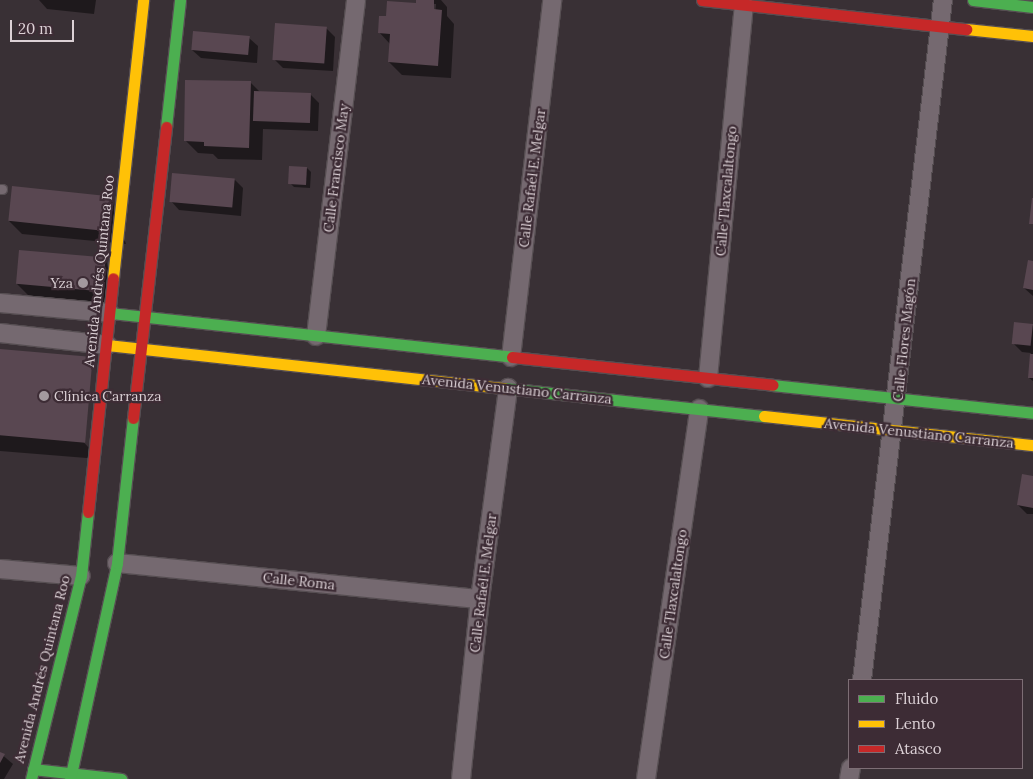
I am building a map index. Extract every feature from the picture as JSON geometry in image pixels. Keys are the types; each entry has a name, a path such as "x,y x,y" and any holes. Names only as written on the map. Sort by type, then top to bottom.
{"main road":[{"name":"Avenida Andrés Quintana Roo","path":"32,774 81,576 143,0"},
{"path":"70,777 117,563 144,349 180,0"},
{"path":"702,0 744,4 813,6 940,26 1033,36"},
{"path":"973,0 1033,7"},
{"path":"110,313 1033,413"},
{"name":"Avenida Venustiano Carranza","path":"107,345 1033,445"},
{"path":"32,774 121,779"}],"street":[{"name":"Calle Francisco May","path":"316,336 356,0"},
{"name":"Calle Rafaél E. Melgar","path":"511,357 552,0"},
{"name":"Calle Flores Magón","path":"862,679 894,430 943,0"},
{"name":"Calle Tlaxcalaltongo","path":"708,378 744,4"},
{"path":"0,303 110,313"},
{"name":"Avenida Venustiano Carranza","path":"0,333 107,345"},
{"name":"Calle Rafaél E. Melgar","path":"461,779 480,599 508,388"},
{"name":"Calle Tlaxcalaltongo","path":"646,779 699,409"},
{"name":"Calle Roma","path":"117,563 480,599"},
{"path":"0,569 81,576"}],"building":[{"path":"416,0 434,0 434,9 442,10 438,66 388,62 390,34 378,33 379,16 386,16 387,1 416,3"},
{"path":"275,23 327,27 324,64 272,60"},
{"path":"193,31 250,36 248,55 191,50"},
{"path":"185,80 251,81 249,148 204,146 204,142 184,141"},
{"path":"254,91 311,93 310,123 253,121"},
{"path":"289,166 307,167 306,185 288,184"},
{"path":"172,173 235,178 232,207 169,202"},
{"path":"12,186 111,196 108,231 8,221"},
{"path":"1032,198 1033,224 1029,224"},
{"path":"19,250 106,258 103,291 16,284"},
{"path":"1028,260 1033,261 1033,290 1023,288"},
{"path":"1014,322 1033,324 1031,346 1012,344"},
{"name":"Clínica Carranza","path":"0,349 93,357 85,443 0,435"},
{"path":"1030,354 1033,354 1033,378 1028,378"},
{"path":"1022,474 1033,476 1033,508 1017,505"},
{"path":"0,752 5,754 0,763"}],"traffic: fast":[{"path":"166,127 180,0"},
{"path":"973,0 1033,7"},
{"path":"110,313 512,357"},
{"path":"772,385 1033,413"},
{"path":"505,388 764,416"},
{"path":"70,779 117,563 133,418"},
{"path":"31,779 81,576 88,512"},
{"path":"33,769 121,779"}],"traffic: slow":[{"path":"113,278 143,0"},
{"path":"966,29 1033,36"},
{"path":"107,345 505,388"},
{"path":"764,416 1033,445"}],"traffic: jam":[{"path":"702,0 966,29"},
{"path":"133,418 166,127"},
{"path":"88,512 113,278"},
{"path":"512,357 772,385"}],"place":[{"name":"Yza","path":"83,283"},
{"name":"Clínica Carranza","path":"44,396"}]}
